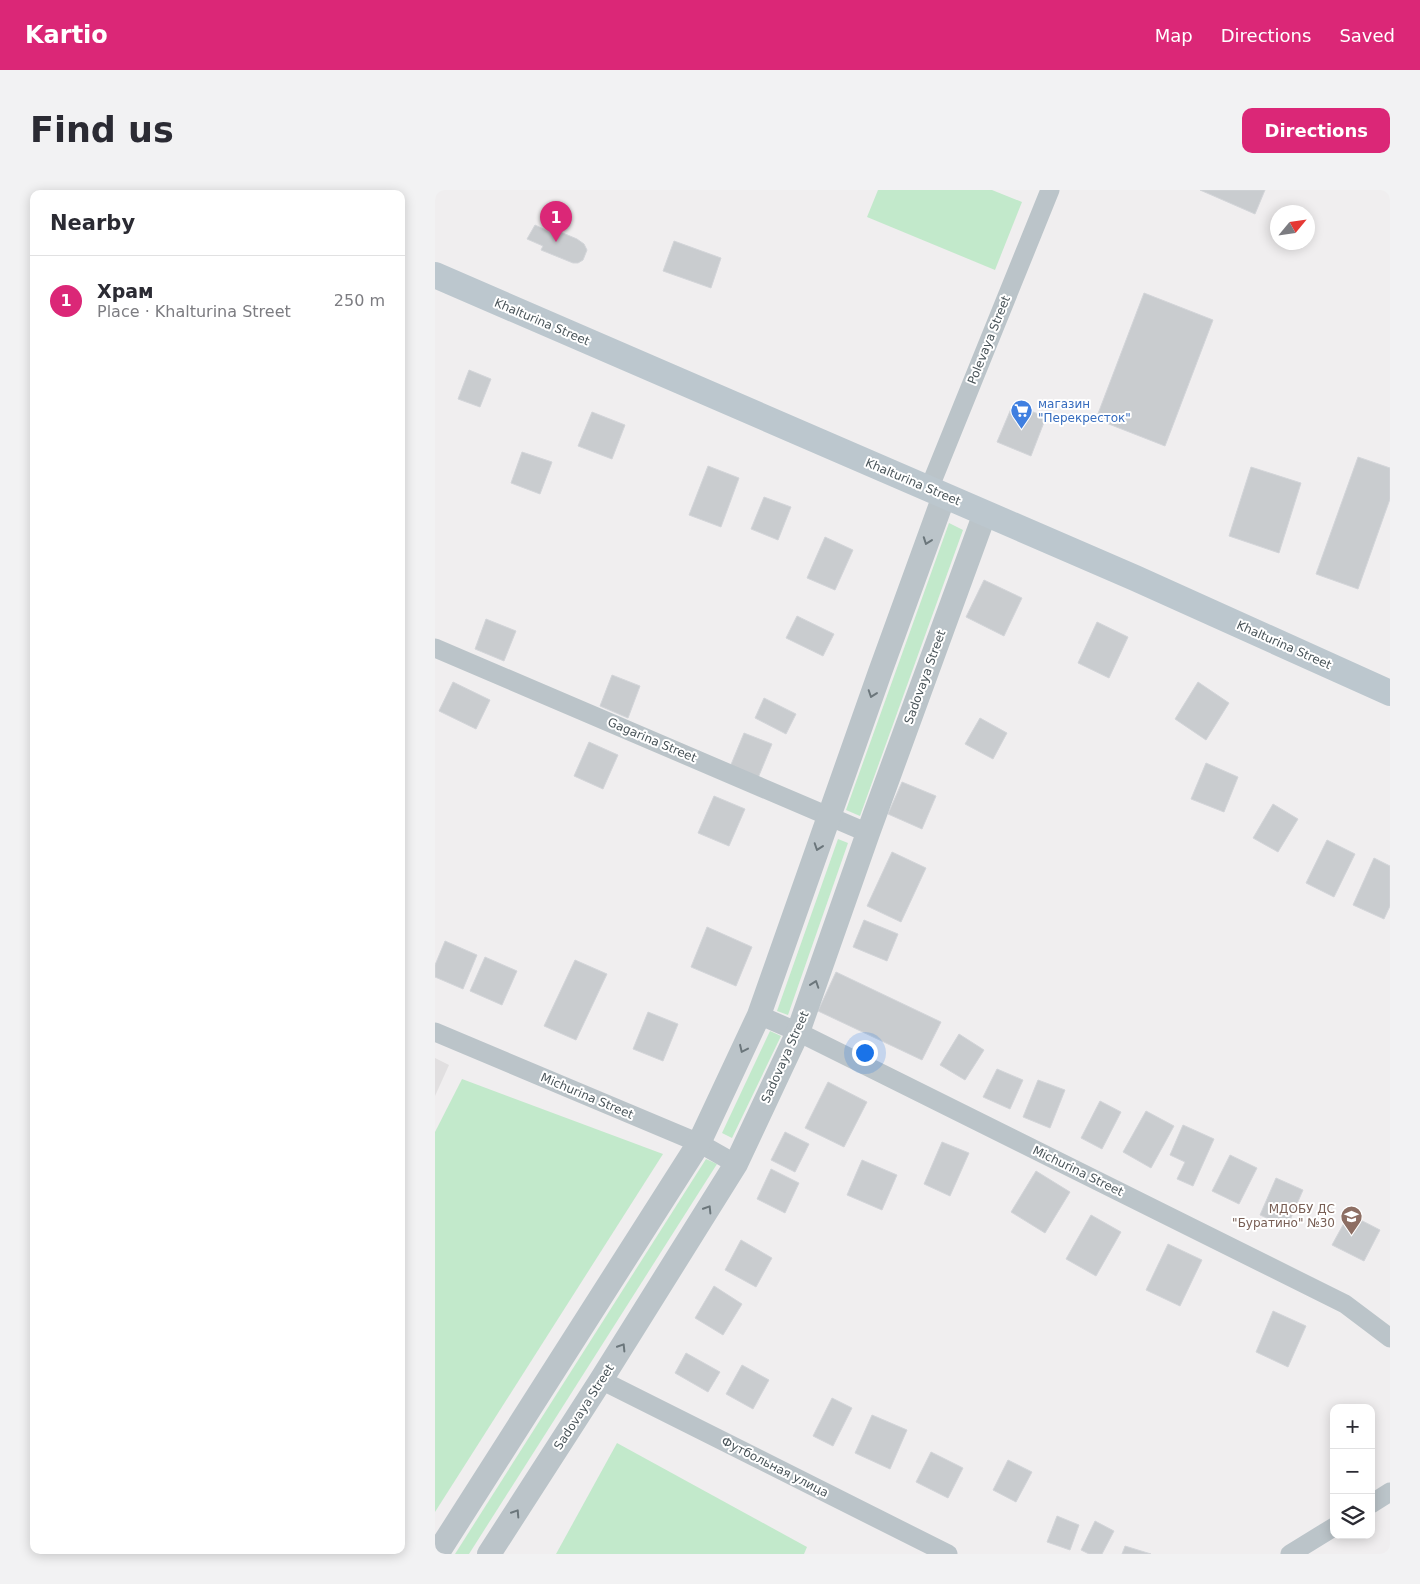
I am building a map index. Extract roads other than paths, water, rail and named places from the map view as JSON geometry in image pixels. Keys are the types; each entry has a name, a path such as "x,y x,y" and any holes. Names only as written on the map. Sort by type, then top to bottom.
{"main road":[{"name":"Khalturina Street","path":"435,276 1145,582 1390,693"}],"street":[{"name":"Polevaya Street","path":"937,492 1050,190"},
{"path":"437,1554 699,1143 759,1015 829,816 937,492"},
{"name":"Sadovaya Street","path":"489,1554 601,1380 736,1164 798,1032 868,833 985,513"},
{"name":"Gagarina Street","path":"435,648 868,833"},
{"name":"Michurina Street","path":"759,1015 798,1032 1345,1304 1390,1338"},
{"name":"Michurina Street","path":"435,1032 699,1143 736,1164"},
{"name":"Футбольная улица","path":"601,1380 949,1554"},
{"path":"1375,1501 1390,1492"},
{"path":"1290,1554 1330,1529"}],"place":[{"name":"Храм","path":"556,242"},
{"name":"магазин \"Перекресток\"","path":"1022,430"},
{"name":"МДОБУ ДС \"Буратино\" №30","path":"1351,1235"}]}
